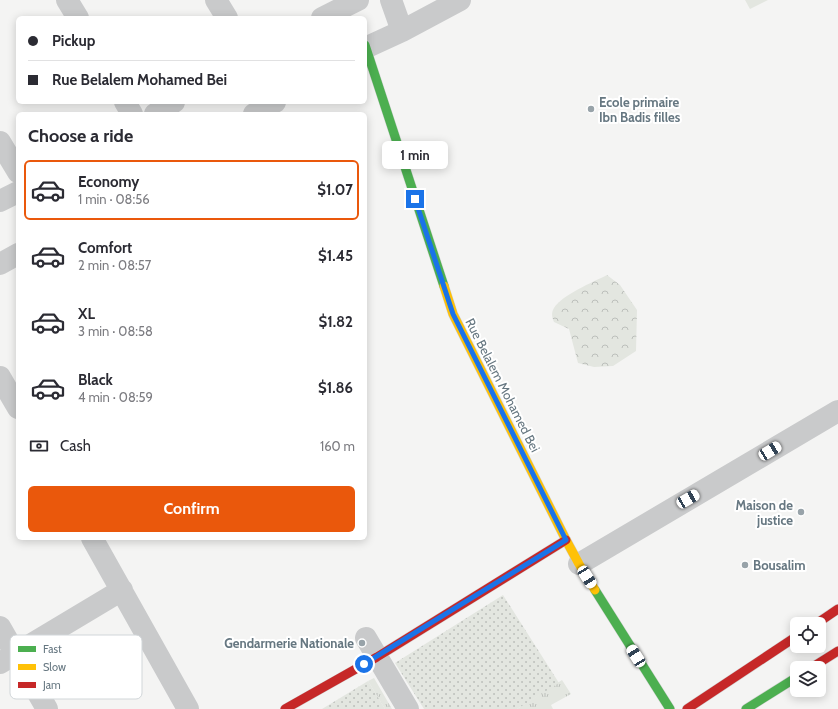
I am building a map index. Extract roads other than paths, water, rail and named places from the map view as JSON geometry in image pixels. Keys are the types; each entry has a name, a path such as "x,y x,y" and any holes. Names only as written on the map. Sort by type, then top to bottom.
{"street":[{"path":"67,0 77,16"},
{"path":"216,0 226,16"},
{"path":"391,0 402,31"},
{"path":"367,46 402,31 460,0"},
{"path":"327,16 353,5"},
{"name":"Rue Belalem Mohamed Bei","path":"367,53 453,314 579,564 670,709"},
{"path":"157,112 171,104"},
{"path":"258,112 272,104"},
{"path":"0,142 16,169"},
{"path":"0,201 16,193"},
{"path":"0,264 16,255"},
{"path":"0,377 16,405"},
{"path":"579,564 838,411"},
{"path":"93,540 188,709"},
{"path":"285,709 377,657 566,540"},
{"path":"47,635 122,590"},
{"path":"826,617 838,609"},
{"path":"0,627 8,658"},
{"path":"366,638 408,709"},
{"path":"688,709 790,641"},
{"path":"821,661 838,650"},
{"path":"746,709 790,681"},
{"path":"39,699 47,709"}],"place":[{"name":"Ecole primaire Ibn Badis filles","path":"591,109"},
{"name":"Maison de justice","path":"801,512"},
{"name":"Bousalim","path":"745,565"},
{"name":"Gendarmerie Nationale","path":"362,643"}]}
